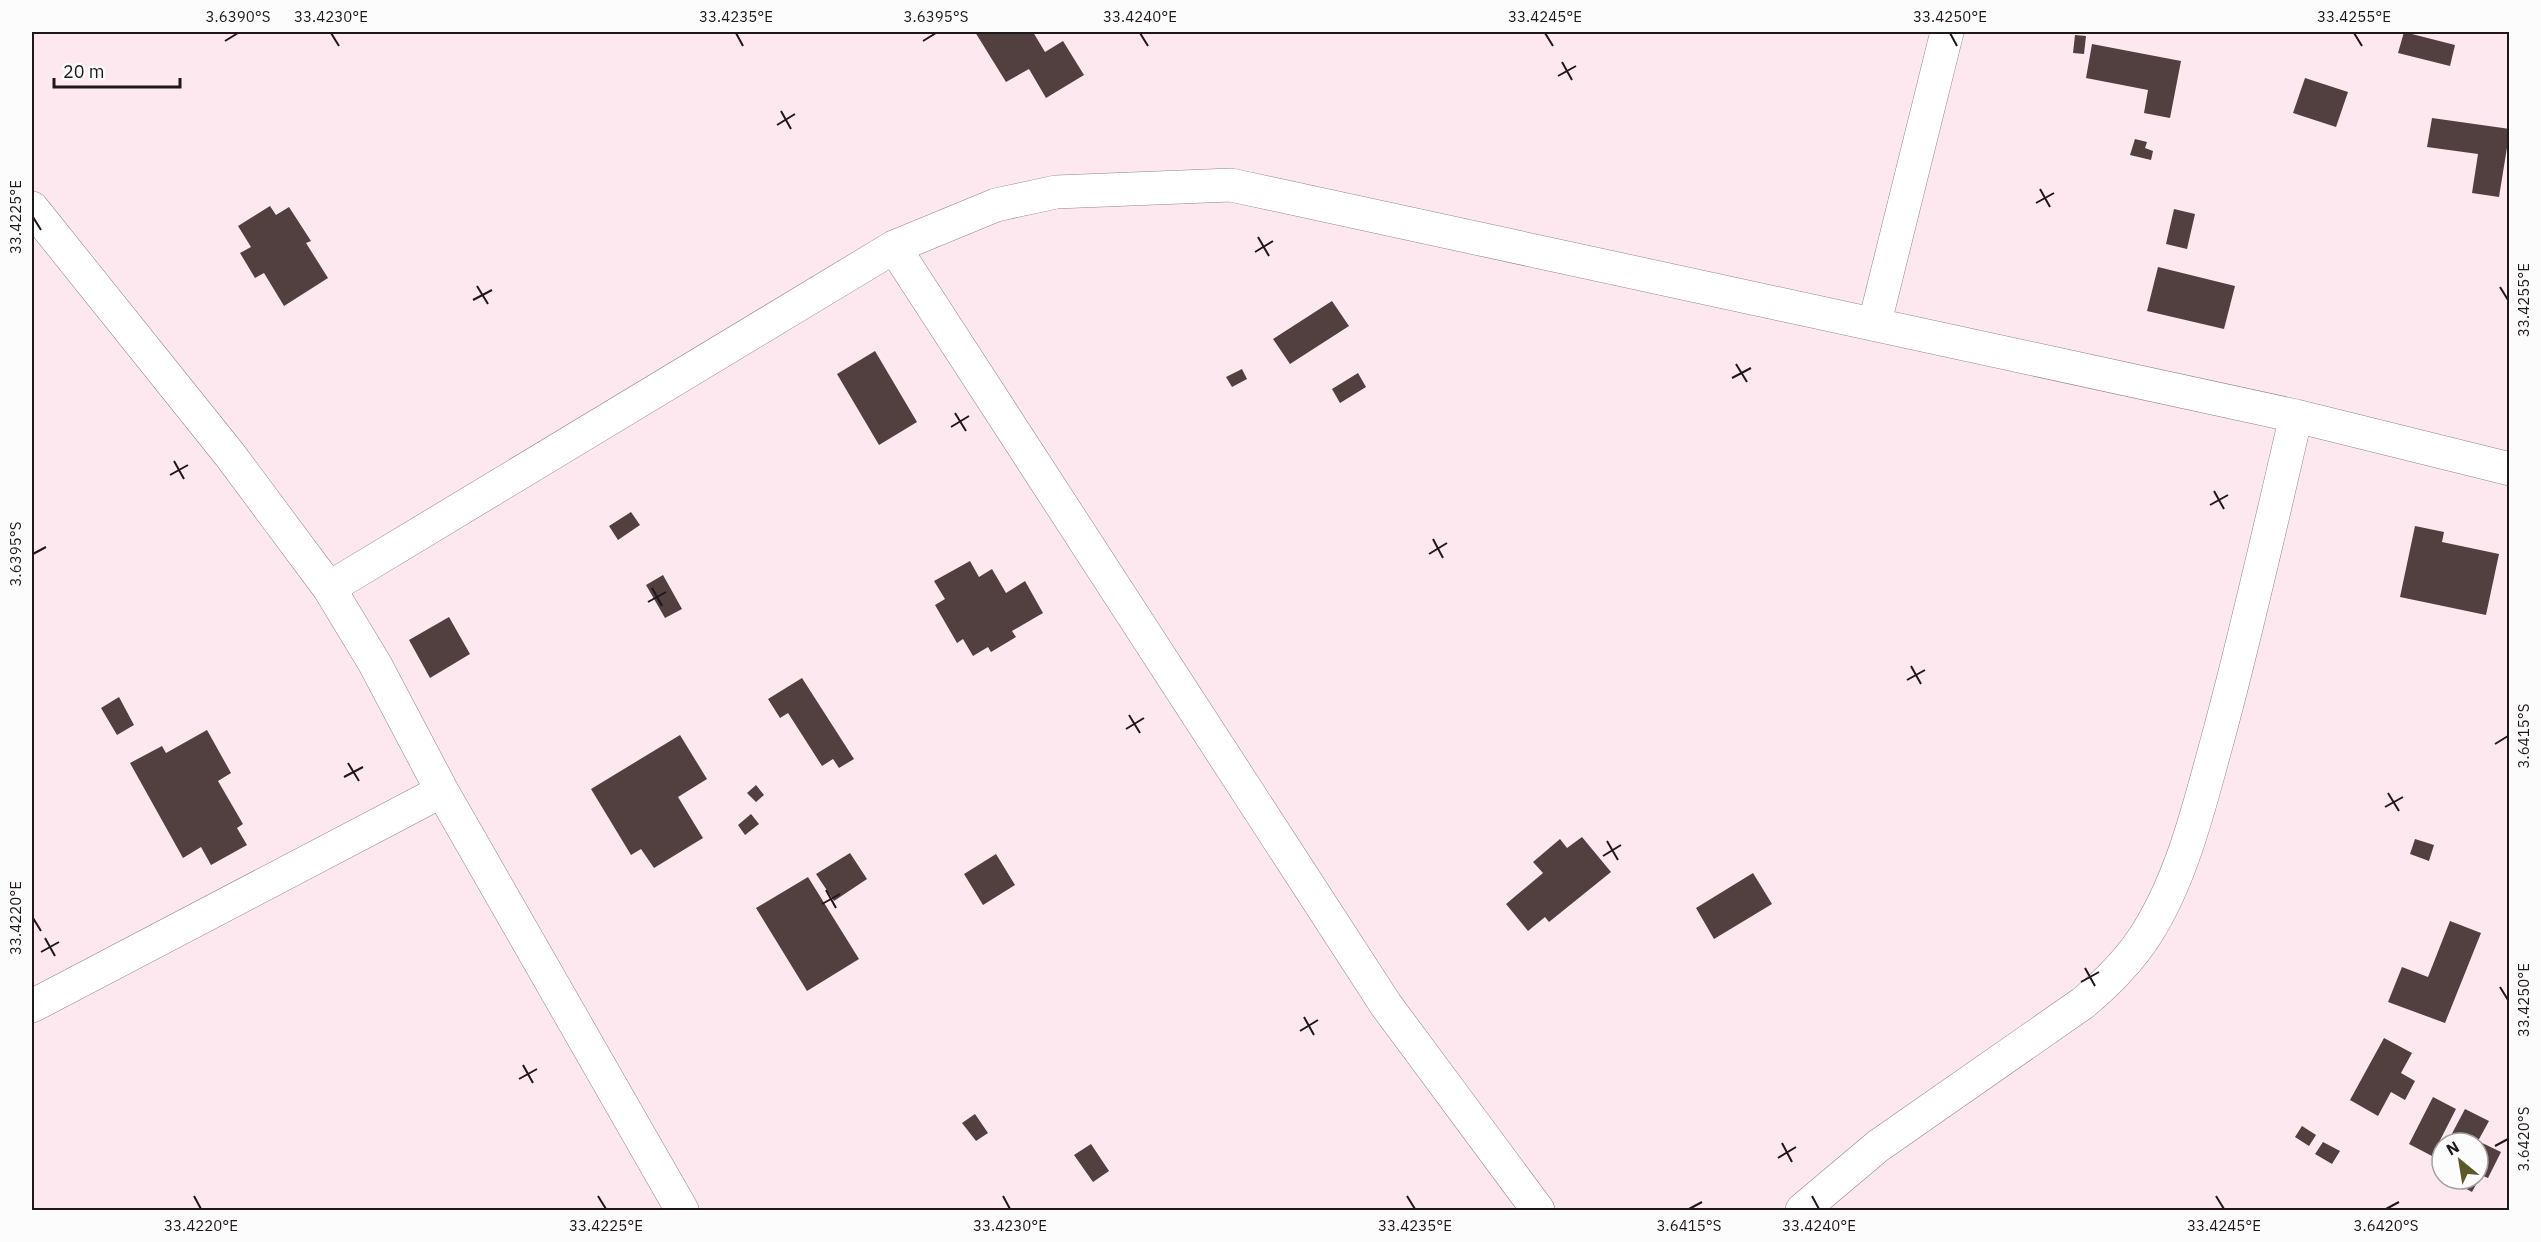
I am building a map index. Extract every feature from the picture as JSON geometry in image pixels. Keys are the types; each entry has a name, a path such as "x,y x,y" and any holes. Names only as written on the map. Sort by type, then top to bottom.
{"street":[{"path":"1875,322 1947,32"},
{"path":"329,588 894,247 996,205 1056,192 1231,185 1875,322 2296,416 2510,469"},
{"path":"32,208 230,455 329,588 375,664 442,791 682,1210"},
{"path":"894,247 1386,1005 1538,1210"},
{"path":"1802,1210 1878,1146 2083,1003 2106,984 2147,933 2172,885 2208,775 2246,633 2296,416"},
{"path":"32,1006 442,791"}],"building":[{"path":"975,32 1033,32 1045,52 1063,41 1084,75 1046,98 1029,69 1006,82"},
{"path":"2404,32 2455,45 2450,66 2398,53"},
{"path":"2075,35 2086,36 2084,54 2073,53"},
{"path":"2092,44 2181,61 2170,118 2144,113 2148,90 2086,78"},
{"path":"2305,78 2348,92 2336,127 2293,113"},
{"path":"2432,118 2510,129 2499,197 2472,193 2478,154 2427,147"},
{"path":"2135,139 2147,142 2145,148 2153,151 2151,160 2130,155"},
{"path":"270,206 276,215 289,207 311,241 306,243 328,278 284,306 264,273 255,278 240,253 251,247 238,226"},
{"path":"2174,209 2195,214 2187,249 2166,244"},
{"path":"2158,267 2235,286 2224,329 2147,311"},
{"path":"1332,301 1349,326 1290,364 1273,339"},
{"path":"875,351 917,422 879,445 837,374"},
{"path":"1242,369 1247,379 1232,387 1226,377"},
{"path":"1358,373 1366,387 1340,403 1332,389"},
{"path":"631,512 640,525 618,540 609,526"},
{"path":"2415,526 2444,532 2442,542 2499,554 2486,615 2400,597"},
{"path":"970,561 979,577 992,569 1006,593 1025,581 1043,613 1012,631 1016,637 991,652 988,647 973,656 963,639 957,643 935,605 945,599 934,581"},
{"path":"663,575 682,609 665,618 646,585"},
{"path":"449,617 470,654 430,678 409,640"},
{"path":"802,678 854,759 839,768 833,759 822,766 788,713 780,718 768,699"},
{"path":"119,697 134,725 117,735 101,708"},
{"path":"207,730 231,773 218,781 243,824 237,828 247,845 211,865 201,847 183,858 130,763 162,746 166,753"},
{"path":"680,735 707,779 678,797 703,838 654,868 641,849 631,855 591,789"},
{"path":"756,785 764,795 756,802 747,793"},
{"path":"751,814 759,824 745,835 738,825"},
{"path":"1582,837 1611,872 1549,922 1545,917 1528,931 1506,904 1543,873 1533,862 1560,839 1567,848"},
{"path":"2415,839 2434,845 2429,861 2410,854"},
{"path":"850,853 867,879 834,901 816,874"},
{"path":"996,854 1015,885 983,905 964,874"},
{"path":"1753,873 1772,904 1714,939 1696,908"},
{"path":"808,877 859,959 807,991 756,908"},
{"path":"2450,921 2481,933 2445,1023 2388,1002 2402,967 2428,977"},
{"path":"2384,1038 2412,1053 2401,1073 2415,1081 2405,1100 2391,1092 2378,1116 2350,1100"},
{"path":"2433,1097 2456,1109 2445,1131 2430,1131 2430,1155 2409,1144"},
{"path":"2465,1109 2489,1121 2484,1131 2453,1131"},
{"path":"975,1114 988,1133 976,1141 962,1123"},
{"path":"2302,1126 2316,1135 2309,1146 2295,1137"},
{"path":"2323,1142 2340,1151 2332,1164 2315,1154"},
{"path":"1091,1144 1109,1171 1093,1182 1074,1155"},
{"path":"2490,1147 2501,1152 2490,1174"}]}
